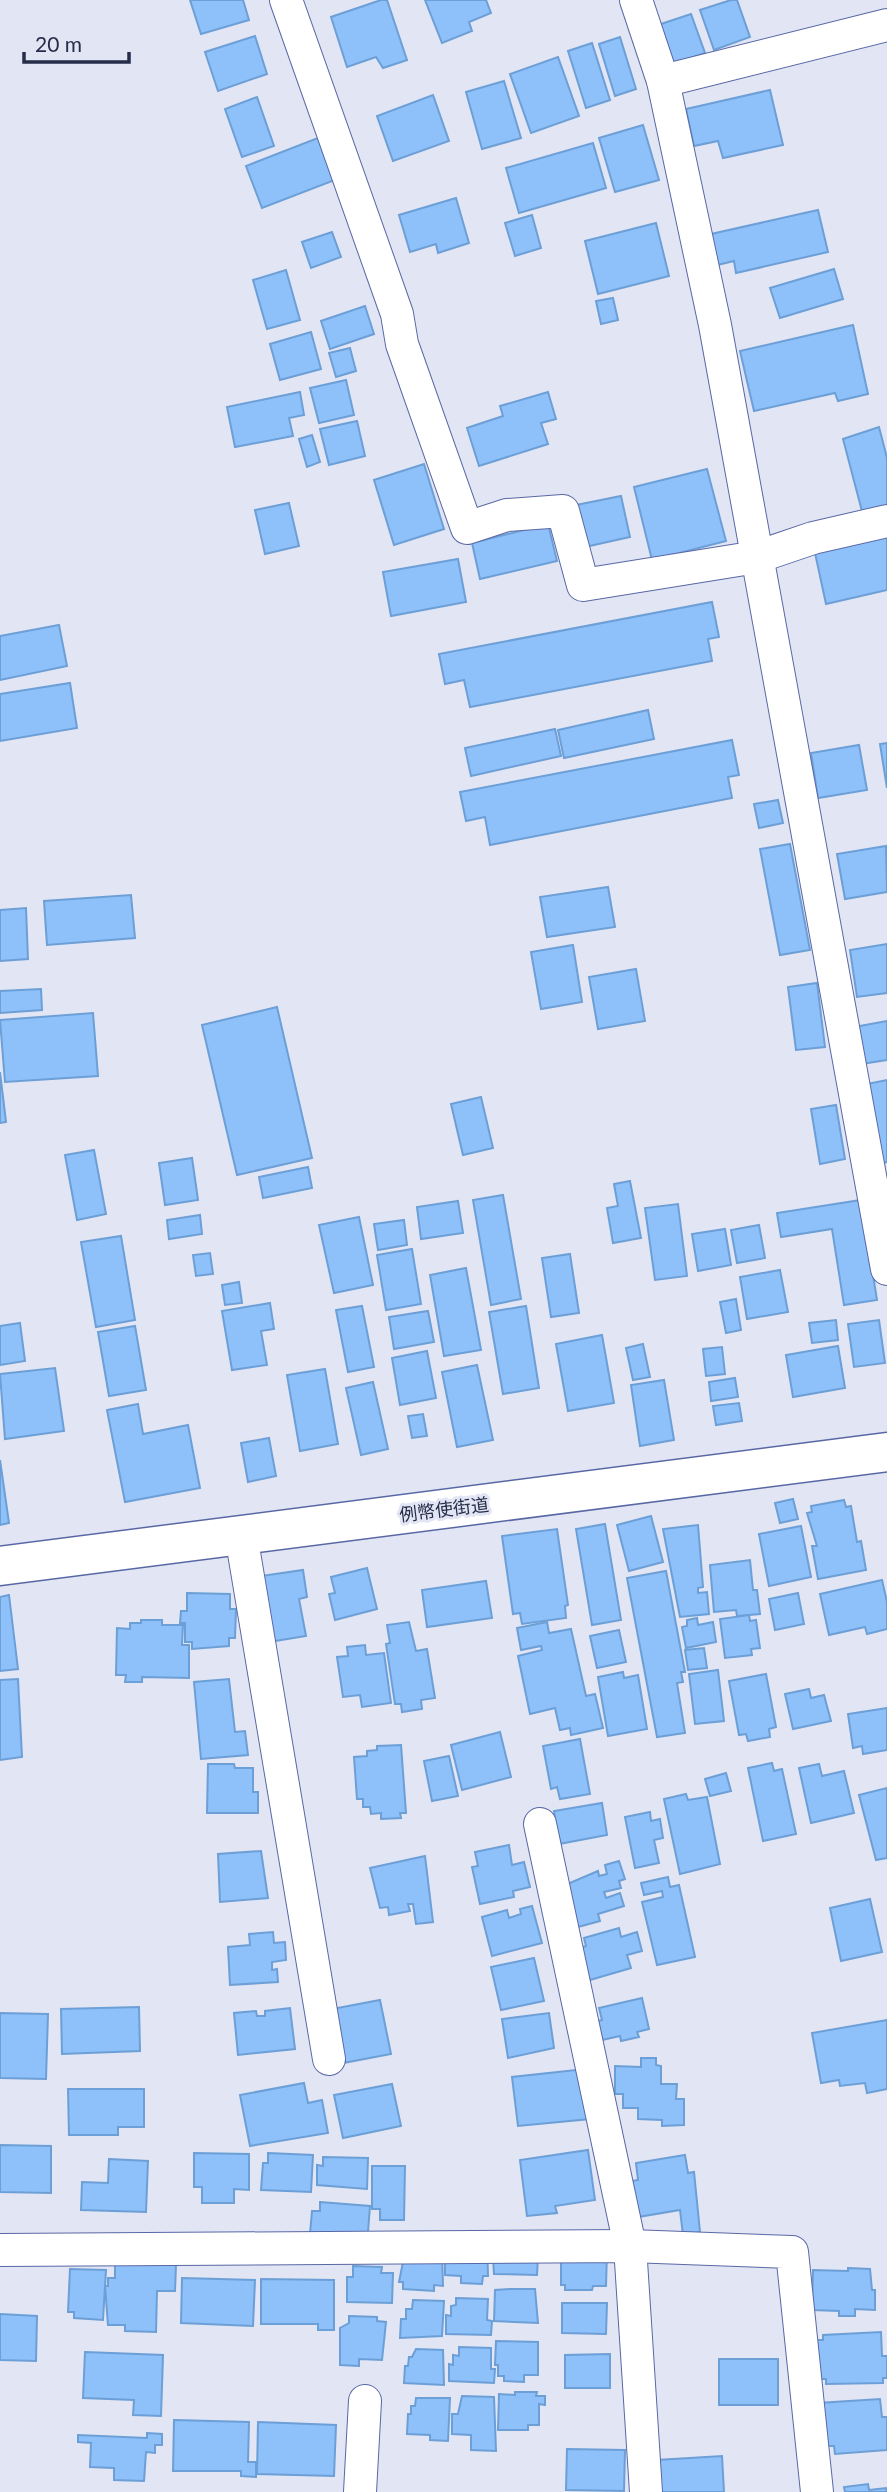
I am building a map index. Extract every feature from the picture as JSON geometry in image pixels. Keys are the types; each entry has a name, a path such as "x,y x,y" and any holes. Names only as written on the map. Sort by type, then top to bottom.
{"main road":[{"name":"例幣使街道","path":"0,1566 241,1535 885,1460"}],"street":[{"path":"286,0 365,219 397,314 402,344 467,528 507,515 563,511 583,585 757,557 813,538 887,521"},
{"path":"636,0 663,81 715,326 887,1269"},
{"path":"663,81 887,25"},
{"path":"241,1535 329,2059"},
{"path":"540,1824 630,2246 646,2492"},
{"path":"0,2250 630,2246 792,2252 817,2492"},
{"path":"360,2492 365,2401"}],"building":[{"path":"190,0 243,0 249,20 201,34"},
{"path":"387,0 407,60 383,68 376,57 347,67 331,17"},
{"path":"425,0 486,0 491,13 469,22 472,31 442,43"},
{"path":"737,0 750,37 714,50 700,10"},
{"path":"691,14 705,53 668,66 655,26"},
{"path":"255,36 267,74 218,91 205,52"},
{"path":"620,37 636,89 615,96 599,44"},
{"path":"592,43 610,100 586,108 568,51"},
{"path":"558,57 579,116 531,133 510,74"},
{"path":"504,81 521,138 482,149 466,92"},
{"path":"770,90 783,145 723,158 718,141 694,146 686,109"},
{"path":"433,95 449,141 393,161 377,116"},
{"path":"257,97 274,146 242,157 225,109"},
{"path":"643,125 659,180 615,192 599,138"},
{"path":"323,136 340,178 262,208 246,166"},
{"path":"593,143 606,188 519,213 506,168"},
{"path":"456,198 469,243 438,253 436,244 410,252 399,215"},
{"path":"818,210 828,252 736,273 734,261 709,267 702,236"},
{"path":"532,215 541,248 515,256 505,223"},
{"path":"656,223 669,276 598,294 585,241"},
{"path":"332,232 341,257 311,268 302,242"},
{"path":"834,269 843,299 780,318 770,288"},
{"path":"286,270 300,320 267,329 253,280"},
{"path":"613,298 618,320 601,324 596,301"},
{"path":"365,306 374,334 330,349 321,321"},
{"path":"853,325 868,394 838,401 835,393 754,411 740,351"},
{"path":"311,332 321,369 280,380 270,344"},
{"path":"350,348 356,371 336,377 329,353"},
{"path":"346,380 354,415 319,423 310,388"},
{"path":"300,392 304,415 289,418 293,436 235,447 227,407"},
{"path":"548,392 556,419 541,423 548,444 479,466 467,428 503,416 500,406"},
{"path":"357,421 365,456 329,465 320,429"},
{"path":"879,427 887,458 887,508 863,515 843,439"},
{"path":"312,435 320,462 307,467 299,439"},
{"path":"424,464 444,529 394,545 374,480"},
{"path":"707,469 726,541 652,560 634,487"},
{"path":"621,496 630,537 585,547 576,505"},
{"path":"289,503 299,546 265,554 255,510"},
{"path":"548,524 557,561 480,579 472,543"},
{"path":"887,536 887,590 826,604 815,553"},
{"path":"458,559 466,602 391,616 383,572"},
{"path":"712,602 719,637 708,639 712,661 470,707 464,680 445,684 439,654"},
{"path":"59,625 67,666 0,680 0,636"},
{"path":"70,683 77,728 0,741 0,694"},
{"path":"648,710 654,739 564,758 558,730"},
{"path":"555,729 561,756 471,776 465,748"},
{"path":"732,740 739,775 728,777 732,798 490,845 485,817 466,821 460,792"},
{"path":"887,743 887,788 880,744"},
{"path":"859,745 867,790 818,798 811,753"},
{"path":"778,800 783,823 759,828 754,804"},
{"path":"790,844 810,950 780,955 760,849"},
{"path":"886,846 887,892 845,899 837,854"},
{"path":"608,887 615,927 547,937 540,897"},
{"path":"131,895 135,938 47,945 44,901"},
{"path":"26,908 28,959 0,961 0,910"},
{"path":"887,944 887,993 857,997 850,950"},
{"path":"573,945 582,1002 541,1009 531,952"},
{"path":"636,969 645,1021 598,1029 589,977"},
{"path":"817,983 825,1047 796,1050 788,987"},
{"path":"41,989 42,1010 0,1013 0,991"},
{"path":"277,1007 312,1158 237,1175 202,1025"},
{"path":"93,1013 98,1076 5,1082 0,1020"},
{"path":"887,1021 887,1060 861,1064 854,1027"},
{"path":"0,1072 6,1122 0,1123"},
{"path":"887,1080 887,1162 883,1163 867,1084"},
{"path":"481,1097 493,1148 463,1155 451,1104"},
{"path":"836,1105 845,1159 820,1164 811,1109"},
{"path":"94,1150 106,1214 77,1220 65,1155"},
{"path":"192,1158 198,1200 165,1205 159,1163"},
{"path":"308,1167 312,1188 263,1198 259,1177"},
{"path":"630,1181 641,1238 613,1243 607,1208 618,1206 614,1184"},
{"path":"503,1195 521,1299 491,1305 473,1200"},
{"path":"861,1200 877,1300 844,1305 832,1229 781,1237 777,1213"},
{"path":"458,1201 463,1233 421,1239 417,1207"},
{"path":"678,1204 687,1276 655,1280 645,1208"},
{"path":"200,1215 202,1234 169,1239 167,1220"},
{"path":"359,1217 373,1285 334,1293 319,1225"},
{"path":"404,1220 407,1245 378,1250 374,1224"},
{"path":"759,1225 765,1258 737,1263 731,1230"},
{"path":"725,1229 731,1265 698,1271 692,1234"},
{"path":"121,1236 135,1320 96,1327 81,1242"},
{"path":"412,1249 421,1304 386,1310 377,1255"},
{"path":"210,1253 213,1274 196,1276 193,1255"},
{"path":"570,1254 579,1313 551,1317 542,1258"},
{"path":"466,1268 481,1350 444,1356 430,1275"},
{"path":"780,1270 788,1312 747,1319 740,1277"},
{"path":"239,1282 242,1303 225,1305 222,1285"},
{"path":"736,1299 741,1330 726,1333 720,1302"},
{"path":"270,1303 274,1329 261,1331 267,1365 232,1370 222,1311"},
{"path":"362,1306 374,1367 348,1372 336,1310"},
{"path":"526,1306 539,1388 503,1394 489,1312"},
{"path":"428,1311 434,1342 394,1349 389,1317"},
{"path":"836,1320 838,1340 812,1343 809,1323"},
{"path":"879,1320 885,1363 854,1367 848,1324"},
{"path":"20,1323 25,1361 0,1365 0,1326"},
{"path":"135,1326 146,1390 109,1396 98,1332"},
{"path":"602,1335 614,1403 568,1411 556,1344"},
{"path":"643,1344 650,1377 633,1380 626,1348"},
{"path":"838,1346 845,1388 793,1397 786,1355"},
{"path":"722,1347 725,1374 706,1376 703,1349"},
{"path":"427,1351 436,1398 400,1405 392,1358"},
{"path":"477,1365 493,1440 457,1447 442,1372"},
{"path":"55,1368 64,1431 5,1439 0,1374"},
{"path":"325,1369 338,1444 300,1451 287,1375"},
{"path":"735,1378 738,1397 711,1401 709,1382"},
{"path":"664,1380 674,1440 640,1446 631,1385"},
{"path":"373,1382 388,1449 361,1455 346,1388"},
{"path":"739,1403 742,1421 716,1425 713,1406"},
{"path":"138,1404 143,1434 188,1425 200,1488 125,1502 107,1410"},
{"path":"423,1414 427,1436 412,1438 408,1416"},
{"path":"269,1438 276,1476 248,1482 241,1443"},
{"path":"0,1460 9,1523 0,1525"},
{"path":"793,1499 798,1519 780,1523 775,1503"},
{"path":"844,1500 846,1507 851,1506 857,1542 861,1541 866,1570 818,1579 812,1546 817,1546 807,1513 812,1512 811,1506"},
{"path":"651,1516 663,1562 629,1571 617,1525"},
{"path":"605,1524 621,1620 592,1625 576,1529"},
{"path":"698,1525 703,1587 698,1588 698,1593 707,1592 709,1614 680,1617 663,1529"},
{"path":"801,1526 811,1577 769,1586 759,1534"},
{"path":"557,1529 568,1605 565,1606 566,1618 522,1624 520,1613 513,1614 502,1536"},
{"path":"750,1560 753,1590 757,1590 760,1614 737,1616 736,1610 714,1612 710,1565"},
{"path":"367,1568 377,1609 335,1620 329,1594 335,1593 331,1577"},
{"path":"303,1570 307,1597 299,1599 306,1636 263,1643 261,1576"},
{"path":"666,1571 685,1672 681,1672 683,1682 677,1683 685,1733 657,1737 627,1578"},
{"path":"882,1580 887,1602 887,1629 867,1634 865,1627 829,1635 820,1594"},
{"path":"486,1581 492,1618 427,1627 422,1590"},
{"path":"187,1593 230,1594 230,1609 236,1609 235,1638 229,1638 229,1646 192,1649 192,1642 185,1642 185,1623 180,1623 181,1611 187,1611"},
{"path":"798,1593 804,1624 775,1630 769,1599"},
{"path":"9,1595 18,1669 0,1671 0,1597"},
{"path":"749,1615 750,1621 756,1620 760,1648 751,1649 752,1655 725,1658 720,1619"},
{"path":"697,1618 698,1625 713,1622 716,1642 686,1648 682,1627 687,1626 687,1620"},
{"path":"141,1620 162,1620 162,1625 183,1625 182,1645 189,1645 189,1678 142,1677 142,1682 125,1682 126,1675 116,1675 117,1628 130,1629 130,1623 141,1623"},
{"path":"409,1622 416,1651 427,1649 435,1698 421,1700 422,1709 402,1712 401,1704 395,1704 386,1644 390,1643 387,1625"},
{"path":"547,1622 549,1633 571,1629 586,1696 595,1694 603,1728 571,1735 570,1728 560,1730 555,1708 530,1714 518,1656 542,1650 541,1646 521,1650 517,1628"},
{"path":"619,1630 626,1662 597,1668 590,1636"},
{"path":"365,1645 366,1655 384,1653 391,1703 362,1707 360,1695 343,1697 337,1657 348,1656 347,1647"},
{"path":"704,1648 707,1668 688,1670 685,1650"},
{"path":"718,1670 724,1721 695,1724 689,1674"},
{"path":"623,1672 624,1678 638,1675 647,1729 608,1736 598,1677"},
{"path":"766,1674 776,1727 769,1729 770,1737 748,1741 746,1734 739,1735 729,1681"},
{"path":"18,1679 22,1757 0,1760 0,1680"},
{"path":"229,1679 235,1732 245,1731 248,1755 201,1759 194,1682"},
{"path":"809,1689 811,1698 824,1695 831,1721 793,1729 785,1694"},
{"path":"887,1708 887,1750 863,1754 862,1746 853,1748 848,1714"},
{"path":"500,1732 511,1777 462,1790 451,1745"},
{"path":"580,1739 590,1794 560,1799 557,1787 551,1789 543,1746"},
{"path":"401,1745 406,1813 400,1813 401,1818 381,1819 381,1813 371,1814 370,1807 363,1807 363,1799 357,1799 354,1757 367,1756 367,1751 377,1750 377,1746"},
{"path":"449,1756 458,1796 432,1801 424,1761"},
{"path":"772,1763 774,1771 782,1769 796,1834 763,1841 748,1768"},
{"path":"208,1764 234,1764 235,1768 253,1768 253,1792 258,1792 258,1813 207,1813"},
{"path":"819,1764 822,1776 844,1771 854,1813 811,1823 799,1768"},
{"path":"726,1773 731,1791 710,1796 705,1779"},
{"path":"887,1788 887,1858 876,1860 859,1795"},
{"path":"686,1794 688,1800 707,1797 720,1864 680,1874 664,1799"},
{"path":"602,1803 607,1835 559,1844 554,1811"},
{"path":"650,1812 651,1821 660,1819 663,1838 654,1840 659,1863 635,1868 625,1817"},
{"path":"509,1845 512,1865 524,1862 530,1887 513,1891 514,1897 480,1904 472,1867 478,1866 475,1852"},
{"path":"261,1851 268,1898 220,1902 218,1854"},
{"path":"425,1856 433,1922 416,1924 413,1904 408,1904 410,1911 389,1915 388,1907 380,1908 370,1868"},
{"path":"619,1861 625,1879 619,1881 621,1888 604,1892 606,1898 620,1893 624,1906 598,1914 600,1921 578,1927 565,1885 598,1871 599,1876 607,1874 605,1865"},
{"path":"668,1877 670,1887 679,1885 695,1957 657,1965 642,1902 663,1897 662,1891 644,1895 641,1883"},
{"path":"870,1899 882,1952 841,1961 830,1908"},
{"path":"532,1906 542,1943 492,1956 482,1917 507,1910 509,1918 521,1914 520,1909"},
{"path":"619,1928 621,1937 637,1932 642,1951 627,1955 631,1968 590,1980 580,1948 586,1946 584,1938"},
{"path":"273,1932 274,1943 285,1942 286,1960 272,1962 272,1970 277,1969 278,1982 230,1985 228,1947 250,1945 249,1934"},
{"path":"534,1958 544,2001 501,2010 491,1967"},
{"path":"642,1998 649,2029 637,2032 639,2037 621,2041 620,2036 602,2040 598,2021 602,2020 599,2008"},
{"path":"380,2000 391,2054 338,2064 327,2010"},
{"path":"139,2007 140,2051 62,2054 61,2009"},
{"path":"290,2008 295,2049 238,2055 234,2013 256,2011 257,2016 265,2016 265,2011"},
{"path":"0,2013 48,2014 46,2079 0,2078"},
{"path":"549,2013 554,2048 508,2058 502,2019"},
{"path":"887,2020 887,2089 867,2093 865,2083 840,2086 839,2080 821,2083 812,2033"},
{"path":"641,2058 656,2058 656,2065 661,2066 661,2084 677,2084 676,2099 684,2099 684,2125 662,2126 662,2120 638,2119 638,2108 623,2108 623,2094 615,2094 615,2066 641,2067"},
{"path":"585,2069 590,2119 518,2126 512,2077"},
{"path":"304,2083 308,2103 322,2100 328,2133 250,2146 240,2095"},
{"path":"392,2084 401,2126 343,2138 334,2095"},
{"path":"68,2089 144,2089 144,2127 118,2127 118,2135 69,2135"},
{"path":"0,2145 51,2146 51,2193 0,2192"},
{"path":"588,2150 595,2200 555,2206 557,2213 527,2216 520,2160"},
{"path":"194,2153 249,2154 249,2190 234,2189 234,2203 202,2203 202,2187 194,2187"},
{"path":"268,2153 313,2155 311,2192 261,2190 263,2163 268,2163"},
{"path":"685,2155 688,2173 694,2172 700,2232 683,2235 680,2210 638,2217 632,2181 638,2180 636,2163"},
{"path":"323,2157 368,2158 367,2189 317,2185 317,2165 323,2166"},
{"path":"109,2159 148,2161 146,2212 81,2210 82,2182 108,2183"},
{"path":"372,2166 405,2166 404,2220 380,2220 380,2209 372,2209"},
{"path":"320,2202 370,2206 367,2245 310,2234 312,2211 320,2211"},
{"path":"487,2242 488,2276 483,2276 482,2284 461,2283 461,2276 445,2275 445,2261"},
{"path":"492,2242 538,2256 537,2275 494,2274"},
{"path":"442,2251 443,2286 434,2285 434,2291 403,2289 403,2282 399,2282 404,2257"},
{"path":"561,2251 607,2251 606,2286 593,2286 592,2290 565,2290 565,2285 561,2285"},
{"path":"115,2264 176,2265 175,2291 157,2291 156,2332 125,2331 125,2325 108,2325 105,2286 108,2286 108,2278 115,2278"},
{"path":"353,2266 382,2267 381,2273 393,2273 392,2303 347,2302 347,2277 353,2277"},
{"path":"848,2268 870,2269 872,2290 875,2290 875,2310 855,2309 855,2316 839,2316 839,2311 812,2310 813,2270 848,2271"},
{"path":"70,2269 106,2270 103,2320 74,2318 74,2312 68,2312"},
{"path":"182,2278 255,2280 253,2326 181,2323"},
{"path":"261,2279 334,2280 334,2330 318,2330 318,2324 261,2324"},
{"path":"535,2289 538,2323 494,2321 495,2290"},
{"path":"456,2298 488,2299 487,2320 492,2321 491,2335 446,2334 446,2315 451,2316 451,2306 456,2305"},
{"path":"413,2300 444,2301 442,2336 400,2338 401,2319 406,2319 406,2309 412,2309"},
{"path":"562,2303 607,2303 606,2334 562,2333"},
{"path":"0,2314 37,2316 36,2361 0,2360"},
{"path":"349,2316 377,2317 377,2321 386,2322 382,2360 359,2359 359,2366 340,2365 340,2328 349,2323"},
{"path":"881,2332 882,2356 887,2356 887,2378 883,2378 883,2383 826,2384 826,2379 816,2379 811,2340 823,2340 823,2335"},
{"path":"496,2341 538,2342 538,2375 524,2375 524,2382 504,2381 504,2376 498,2376 498,2365 495,2365"},
{"path":"459,2347 491,2348 491,2369 495,2369 494,2383 449,2381 449,2364 453,2365 453,2355 459,2356"},
{"path":"416,2349 443,2350 444,2385 404,2383 405,2366 408,2366 409,2357 412,2357"},
{"path":"85,2352 163,2355 161,2416 133,2415 134,2400 83,2398"},
{"path":"610,2354 610,2388 565,2388 565,2355"},
{"path":"719,2359 778,2359 778,2405 719,2405"},
{"path":"515,2392 537,2392 536,2396 545,2396 545,2405 539,2404 539,2425 528,2425 528,2430 498,2430 499,2394 515,2395"},
{"path":"462,2396 494,2397 496,2451 471,2450 471,2435 452,2434 452,2414 458,2414"},
{"path":"416,2398 450,2398 448,2441 430,2440 430,2435 407,2434 408,2414 411,2414 411,2406 415,2406"},
{"path":"880,2399 882,2417 887,2417 887,2450 835,2454 834,2446 826,2446 818,2403"},
{"path":"174,2420 249,2422 248,2462 256,2462 256,2477 241,2476 241,2471 173,2471"},
{"path":"258,2422 336,2425 334,2476 257,2474"},
{"path":"147,2433 162,2434 162,2445 155,2445 155,2453 146,2452 144,2481 114,2480 114,2468 90,2467 91,2443 78,2442 78,2435 147,2438"},
{"path":"567,2449 625,2450 624,2491 566,2490"},
{"path":"722,2456 724,2492 659,2492 657,2460"},
{"path":"868,2484 869,2490 886,2488 887,2492 845,2492 844,2487"}]}
